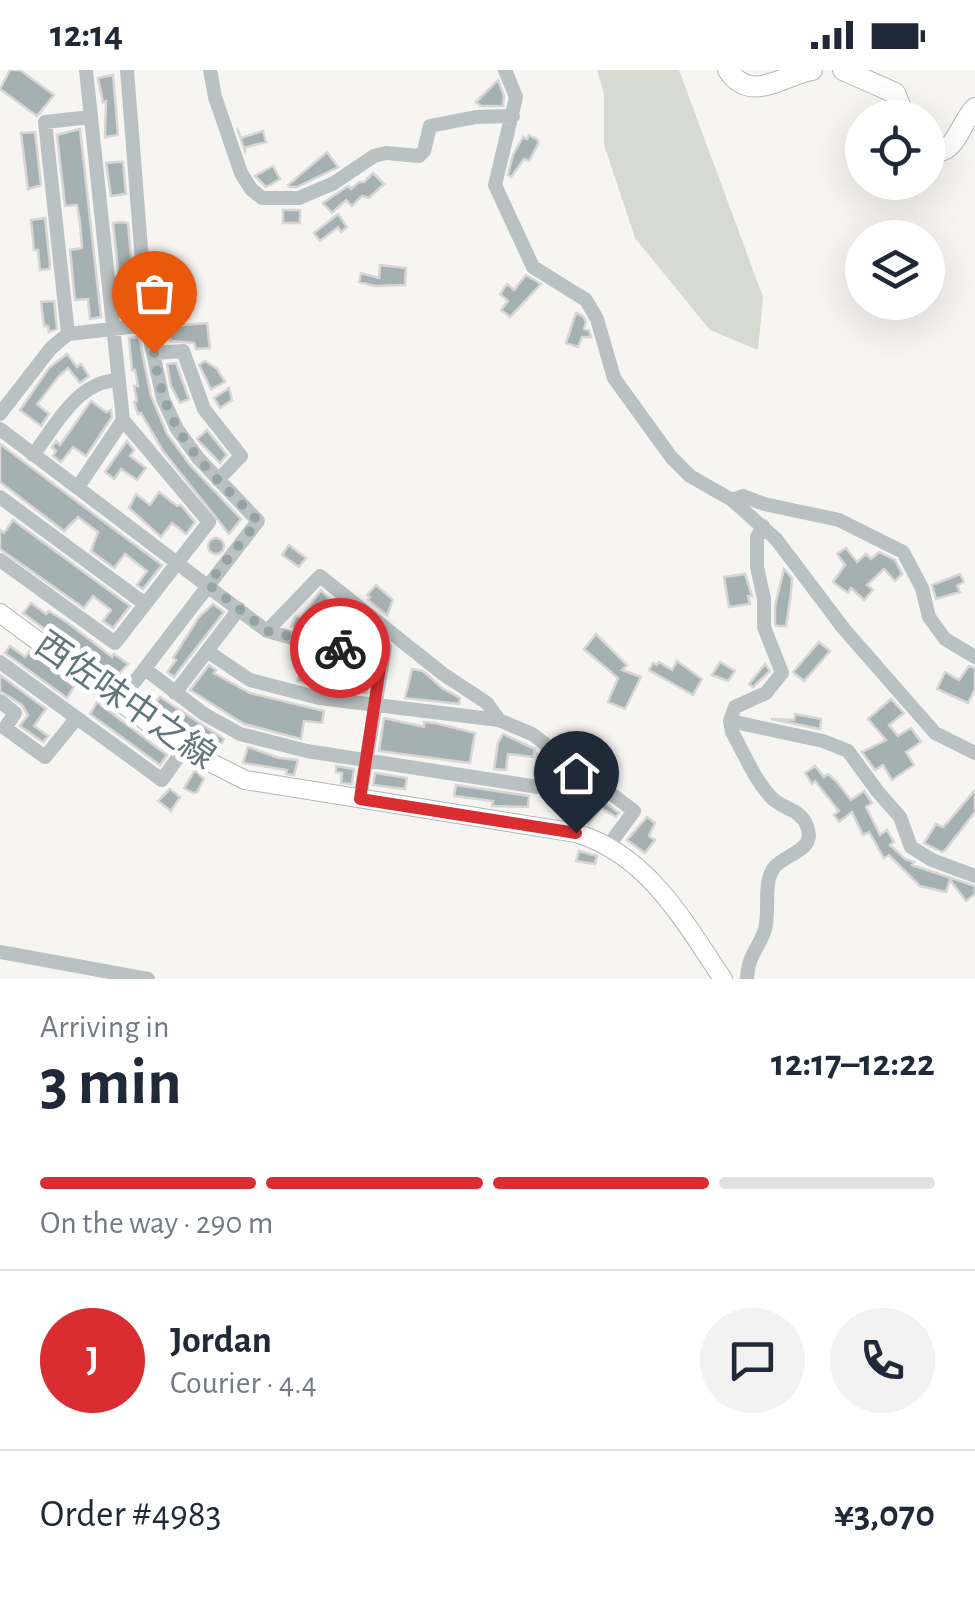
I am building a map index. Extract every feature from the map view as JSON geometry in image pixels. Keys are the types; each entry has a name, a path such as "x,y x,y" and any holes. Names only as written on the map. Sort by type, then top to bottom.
{"highway":[{"path":"728,70 753,87 774,86 798,72 812,70"},
{"path":"843,70 894,94 897,100"},
{"path":"945,152 975,108"}],"main road":[{"name":"西佐味中之線","path":"0,613 184,749 245,780 576,833 609,845 652,878 723,979"}],"street":[{"path":"0,560 115,642 208,522 123,420 86,70"},
{"path":"120,702 258,521 176,429 162,399 148,325 127,70"},
{"path":"210,70 241,173 262,198 299,198 334,183 374,156 419,156 430,126 476,117 513,116"},
{"path":"505,70 516,97 495,185 534,267 586,300 597,319 614,378 672,457 690,476 732,500 776,538 844,629 935,732 975,753"},
{"path":"68,334 45,122 91,118"},
{"path":"0,414 50,348 68,334 148,325"},
{"path":"154,353 183,351 189,377 204,409 242,456 218,480"},
{"path":"33,455 82,391 102,380 119,380"},
{"path":"78,486 123,420"},
{"path":"0,428 267,631 382,654"},
{"path":"732,500 743,496 838,520 903,552 922,588 929,618 945,639 975,657"},
{"path":"0,497 145,604"},
{"path":"747,979 752,950 764,932 770,874 775,865 802,850 809,832 806,821 796,812 772,800 730,722 735,708 766,693 782,673 764,627 764,600 757,567 757,536 763,526"},
{"path":"267,631 320,576 443,674 487,703 499,720"},
{"path":"176,693 239,609"},
{"path":"360,799 382,654 395,636"},
{"path":"207,650 250,680 318,698 374,708 499,720 532,734 634,811 609,845"},
{"path":"0,662 162,780 184,749"},
{"path":"144,669 240,734 308,751 576,793 588,776"},
{"path":"0,702 15,714 5,728 44,757 76,719"},
{"path":"730,722 823,740 848,750 900,817 912,846 932,860 975,876"},
{"path":"0,952 148,979"}],"shaded area":[{"path":"597,70 679,70 763,297 758,350 710,330 635,238 604,145 604,94"}],"building":[{"path":"10,70 20,70 54,95 37,116 0,89"},
{"path":"113,75 118,135 105,137 106,101 103,102 98,78"},
{"path":"498,80 503,106 481,106 476,102"},
{"path":"237,128 241,138 263,131 266,142 246,147 245,151"},
{"path":"80,129 101,317 90,319 88,299 75,300 70,250 82,248 80,223 77,205 65,206 57,135"},
{"path":"35,132 41,185 28,189 21,133"},
{"path":"529,135 538,144 529,161 524,159 511,177 508,175 513,155 523,137 527,139"},
{"path":"327,152 338,167 297,187 288,185"},
{"path":"123,162 126,194 111,196 106,163"},
{"path":"273,166 280,179 266,187 255,176"},
{"path":"373,173 384,184 369,198 362,196 352,206 346,200 332,213 323,203 348,186 351,189 364,182"},
{"path":"283,210 300,210 300,223 283,223"},
{"path":"338,214 347,227 341,232 338,227 320,241 314,233"},
{"path":"45,218 50,265 49,269 40,270 31,220"},
{"path":"113,223 128,223 136,316 123,317"},
{"path":"380,265 406,268 405,285 359,282 361,273 379,278"},
{"path":"526,275 541,284 510,317 501,310 508,301 500,294 507,284 514,290"},
{"path":"54,301 57,329 49,332 48,326 44,326 41,302"},
{"path":"576,313 583,316 584,329 589,330 591,337 582,337 578,347 566,343"},
{"path":"207,323 210,348 196,349 194,343 170,341 173,326"},
{"path":"139,337 151,396 167,434 190,465 241,519 229,534 138,414 134,386 138,386 129,338"},
{"path":"67,354 89,376 80,383 68,368 59,376 37,404 49,414 41,426 20,410 49,368"},
{"path":"205,361 217,369 225,382 211,389 199,365"},
{"path":"176,363 189,399 180,403 171,386 167,364"},
{"path":"229,388 232,400 220,408 214,398"},
{"path":"91,401 106,412 111,410 112,417 86,456 73,447 61,462 53,456 56,451 52,447 56,441 60,445"},
{"path":"207,430 227,455 220,463 197,439"},
{"path":"127,441 134,450 130,456 146,468 137,480 121,469 114,479 105,472"},
{"path":"0,444 162,565 143,589 137,585 147,571 125,554 114,568 91,551 98,532 78,517 64,531 0,482"},
{"path":"159,492 181,505 195,522 186,534 172,523 161,537 129,508 136,494 150,505"},
{"path":"13,520 130,606 113,628 103,621 111,610 93,596 84,608 0,549 0,530 4,533"},
{"path":"216,538 224,546 216,554 208,546"},
{"path":"289,545 306,558 299,567 282,555"},
{"path":"846,548 857,562 866,554 871,559 879,552 895,560 902,574 895,581 884,569 867,585 873,590 864,600 851,588 848,593 833,582 845,565 837,554"},
{"path":"784,569 792,578 791,593 786,626 778,626 775,606"},
{"path":"745,574 752,596 748,596 750,604 729,607 724,577"},
{"path":"960,574 964,582 957,586 960,592 936,599 932,585"},
{"path":"376,585 393,600 387,615 368,600 367,595"},
{"path":"321,590 380,638 362,639 354,634 350,638 333,632 321,633 311,626 308,631 291,627 296,616 301,617"},
{"path":"31,603 128,664 113,680 23,613"},
{"path":"213,604 224,612 174,677 167,672 176,660 173,658 199,617"},
{"path":"596,634 627,665 622,670 641,677 625,709 608,702 618,678 584,649"},
{"path":"819,642 830,651 804,681 793,672"},
{"path":"10,646 25,657 30,651 59,673 74,687 67,698 5,653"},
{"path":"306,653 332,661 330,671 309,669 307,684 297,681"},
{"path":"356,661 371,664 367,693 351,691"},
{"path":"677,661 702,679 693,695 649,670 659,662 672,670"},
{"path":"720,662 735,671 728,681 712,675"},
{"path":"765,664 770,671 753,687 749,684"},
{"path":"209,665 216,670 214,673 250,693 324,711 322,723 304,721 301,739 244,724 190,690"},
{"path":"969,666 975,668 975,689 968,703 937,689 945,672 959,680"},
{"path":"412,669 423,671 460,698 459,704 405,698"},
{"path":"0,675 46,709 34,726 48,736 43,742 20,726 28,715 22,705 0,691"},
{"path":"160,697 224,739 217,752 151,709"},
{"path":"891,699 904,713 889,725 898,736 911,728 921,742 906,752 914,765 892,780 883,765 875,770 862,752 886,740 868,719"},
{"path":"97,702 167,755 160,765 90,714"},
{"path":"795,714 821,719 820,729 771,719 794,720"},
{"path":"384,718 424,727 424,722 435,723 475,733 470,763 379,751"},
{"path":"503,734 535,749 533,757 508,754 506,770 494,769"},
{"path":"248,747 298,760 294,775 286,774 287,770 243,763"},
{"path":"537,754 551,762 546,778 534,776"},
{"path":"336,766 354,769 352,784 341,783 342,773 336,772"},
{"path":"815,766 824,777 828,774 836,781 851,800 864,791 872,803 866,807 880,835 887,830 894,842 890,845 914,862 912,865 975,886 975,894 966,901 950,880 946,892 920,886 889,855 884,858 869,832 863,835 852,812 839,822 834,815 839,811 805,773"},
{"path":"195,770 204,779 193,793 184,788"},
{"path":"375,773 407,778 405,789 373,785"},
{"path":"456,785 529,796 528,807 492,806 493,801 454,796"},
{"path":"170,789 180,797 171,811 158,801"},
{"path":"975,790 975,812 946,849 942,852 924,843 936,824 943,827"},
{"path":"594,794 619,813 616,817 601,808 589,824 569,808 570,803 587,803"},
{"path":"647,817 655,823 649,836 655,840 645,853 627,840"},
{"path":"579,851 597,856 595,864 576,861"}],"way so far":[{"path":"154,353 162,399 176,429 258,521 208,584 267,631 340,648"}],"route":[{"path":"340,648 382,654 360,799 576,833"}]}
